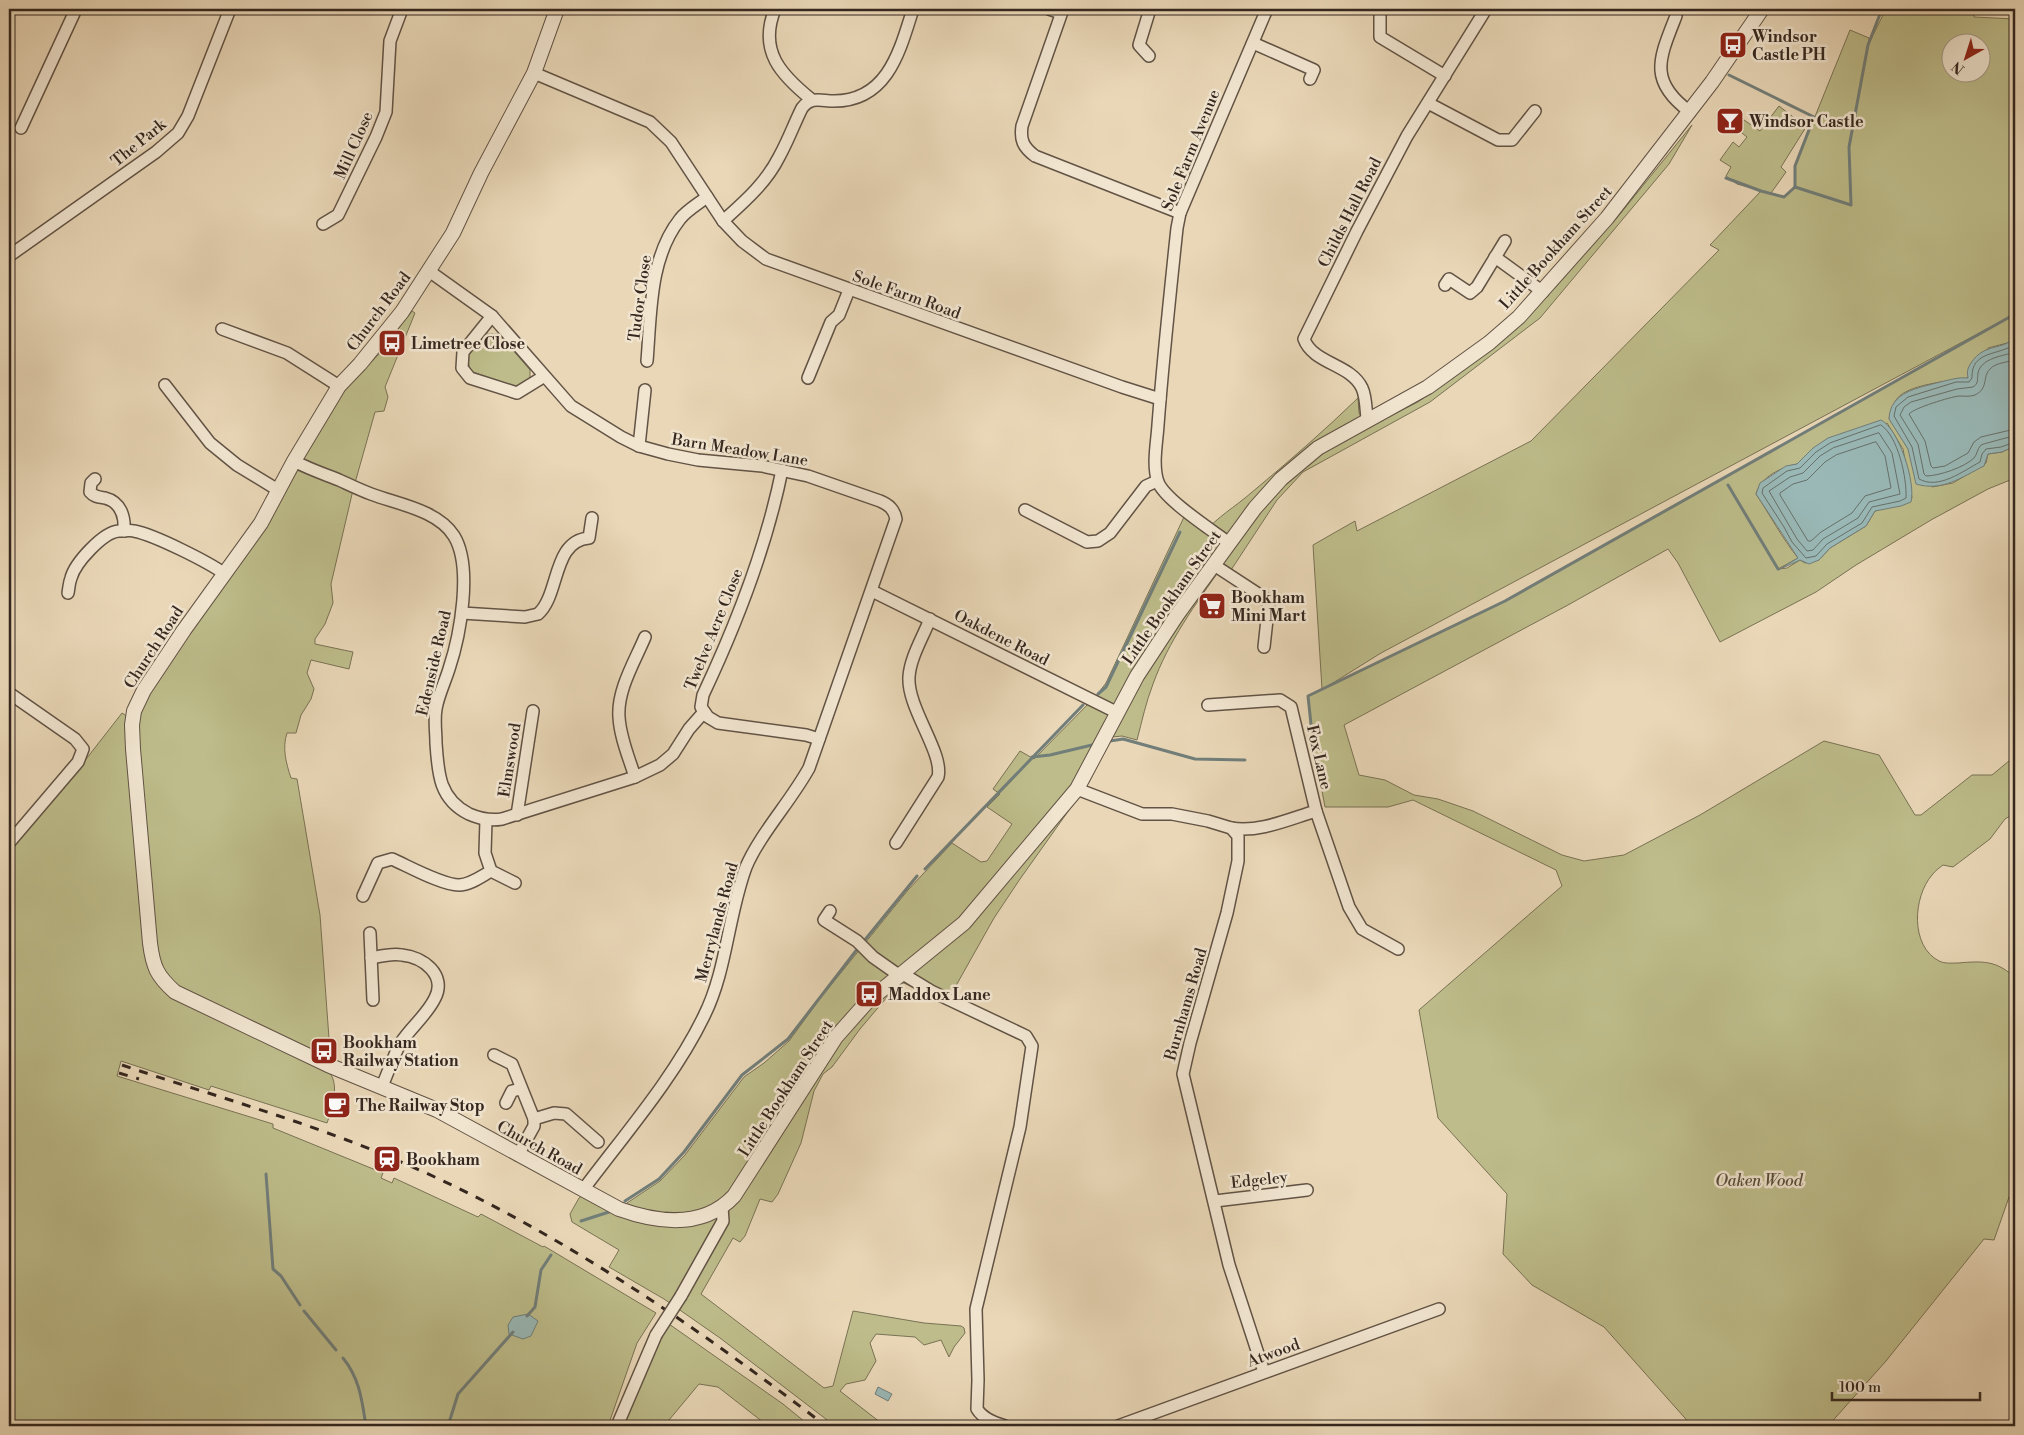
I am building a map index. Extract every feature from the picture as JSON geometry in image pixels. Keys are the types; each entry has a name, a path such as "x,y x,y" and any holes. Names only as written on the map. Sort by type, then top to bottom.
{"street":[{"path":"21,128 76,9"},
{"name":"The Park","path":"9,256 150,157 178,133 188,116 230,9"},
{"name":"Mill Close","path":"323,224 338,215 386,112 390,41 402,9"},
{"name":"Church Road","path":"557,9 534,73 452,232 402,312 360,364 339,386 294,460 260,523 162,661 134,711 132,726 133,749 152,962 162,980 175,992 328,1065 437,1110 619,1209 648,1218"},
{"path":"775,9 769,30 769,44 773,56 786,78 812,100"},
{"path":"723,221 756,190 768,175 779,158 802,108 812,100 848,100 861,95 873,88 892,68 898,56 913,9"},
{"path":"1049,9 1062,11 1022,126 1021,137 1025,148 1035,156 1180,213"},
{"path":"1149,56 1139,45 1150,9"},
{"name":"Sole Farm Avenue","path":"1160,399 1180,213 1267,9"},
{"name":"Childs Hall Road","path":"1367,419 1363,389 1356,380 1348,373 1307,349 1304,340 1402,144 1486,9"},
{"name":"Little Bookham Street","path":"648,1218 670,1222 685,1221 722,1207 739,1190 836,1037 868,1002 964,923 1077,789 1137,676 1255,508 1281,478 1318,448 1367,419 1428,387 1489,343 1519,317 1607,218 1690,112 1762,9"},
{"path":"1380,16 1380,37 1444,76"},
{"path":"1676,16 1664,46 1660,68 1664,85 1673,99 1690,112"},
{"path":"1253,42 1314,70 1310,79"},
{"name":"Sole Farm Road","path":"534,73 650,122 671,142 723,221 742,242 766,259 1122,388 1160,399"},
{"path":"1428,103 1498,140 1512,140 1535,111"},
{"name":"Tudor Close","path":"647,361 653,298 660,254 680,219 706,197"},
{"path":"1445,285 1449,279 1470,292 1477,287 1505,241"},
{"path":"1495,257 1543,292"},
{"name":"Barn Meadow Lane","path":"429,271 492,316 571,406 639,446 698,460 762,466 782,470 832,483 888,505 895,512 896,519 872,592"},
{"path":"808,378 831,322 839,315 849,290"},
{"path":"492,316 463,352 462,368 470,378 517,393 543,376"},
{"path":"222,329 287,353 339,386"},
{"path":"165,385 210,443 237,465 278,490"},
{"path":"639,446 645,390"},
{"path":"1160,399 1156,468 1158,481 1165,493 1174,501 1229,543"},
{"name":"Edenside Road","path":"294,460 306,468 368,493 420,511 445,525 454,536 461,552 462,613 450,667 436,709 438,765 442,783 450,800 467,812 486,820"},
{"name":"Twelve Acre Close","path":"782,470 772,513 749,588 738,619 701,700 704,712 718,723 806,735 819,739"},
{"path":"95,479 91,483 90,492 94,496 109,499 117,505 125,516 124,531"},
{"path":"1025,510 1088,542 1098,541 1110,533 1146,486 1158,481"},
{"path":"462,613 525,617 538,614 549,599 558,570 568,550 578,540 589,538 592,518"},
{"path":"68,593 71,578 79,561 98,543 116,531 134,531 161,541 215,567 225,574"},
{"path":"1214,565 1269,602 1264,647"},
{"name":"Oakdene Road","path":"872,592 1118,713"},
{"name":"Merrylands Road","path":"583,1190 660,1087 710,1004 746,868 758,846 809,768 872,592"},
{"path":"896,844 938,776 939,771 912,699 909,684 911,665 930,619"},
{"path":"635,777 620,726 619,710 621,695 645,637"},
{"path":"9,693 75,739 83,749 78,762 9,843"},
{"name":"Fox Lane","path":"1208,705 1280,700 1291,707 1316,811 1260,828 1248,830 1231,828"},
{"name":"Elmswood","path":"517,815 533,711"},
{"path":"515,883 492,871 485,853 486,820 502,819 517,815 635,777 660,765 669,758 704,712"},
{"path":"1077,789 1142,814 1184,815 1231,828"},
{"path":"1316,811 1349,907 1362,929 1398,949"},
{"name":"Burnhams Road","path":"1231,828 1239,839 1238,861 1227,912 1183,1074 1229,1265 1264,1372"},
{"path":"363,896 378,863 392,859 443,881 459,885 474,881 492,871"},
{"path":"830,911 824,920 860,944 873,958 955,1003 1026,1036 1032,1046 1020,1127 976,1310 978,1411 992,1421 1005,1426"},
{"path":"370,933 372,1000"},
{"path":"371,958 402,954 424,962 432,969 439,984 435,999 399,1047 382,1086"},
{"path":"494,1055 512,1064 534,1120 534,1126 518,1155"},
{"path":"506,1103 512,1091 521,1089"},
{"path":"534,1120 554,1113 566,1114 598,1142"},
{"name":"Edgeley","path":"1215,1201 1307,1190"},
{"path":"617,1426 656,1334 721,1227 724,1218 722,1207"},
{"name":"Atwood","path":"1118,1426 1439,1308"}],"green space":[{"name":"Oaken Wood","path":"1886,9 1974,9 1974,17 2015,19 2015,337 2011,342 1988,348 1968,378 1929,384 1909,390 1901,395 1896,400 1889,418 1932,487 1953,483 1986,463 1988,454 2002,452 2015,446 2015,478 1988,489 1931,520 1856,565 1816,592 1720,642 1678,563 1668,549 1344,725 1359,775 1385,780 1414,795 1438,799 1473,811 1562,855 1584,861 1624,855 1700,815 1824,741 1879,755 1915,815 1921,815 1972,775 1992,775 2015,756 2015,813 2005,819 1990,839 1953,867 1943,865 1933,874 1926,884 1918,908 1919,933 1923,944 1930,954 1939,961 1944,963 1989,963 2002,968 2015,978 2015,1180 1994,1240 1984,1239 1886,1361 1828,1426 1692,1426 1604,1327 1532,1285 1503,1254 1507,1194 1438,1118 1419,1010 1562,886 1556,870 1413,800 1388,807 1325,807 1313,743 1308,696 1322,689 1313,545 1355,521 1357,531 1531,441 1719,250 1710,245 1761,191 1766,192 1737,184 1726,176 1731,167 1720,160 1733,142 1739,147 1747,137 1737,129 1744,120 1760,131 1779,106 1806,127 1781,167 1786,172 1771,193 1784,197 1795,187 1795,166 1850,30 1869,38 1869,43","holes":["2011,316 1505,601 1328,686 1381,653","1887,423 1903,449 1912,498 1875,511 1866,526 1830,548 1819,560 1805,563 1800,560 1787,568 1778,569 1798,558 1756,494 1758,488 1778,470 1797,464"]},
{"path":"1692,125 1669,164 1540,318 1430,402 1303,472 1277,500 1231,570 1222,567 1166,653 1146,705 1137,740 1122,736 1112,737 1089,782 994,918 953,991 944,1003 904,983 899,983 860,1029 832,1067 823,1074 814,1091 801,1143 778,1194 772,1202 760,1199 745,1236 740,1242 733,1238 701,1294 824,1388 833,1386 853,1311 924,1323 961,1326 964,1328 965,1333 949,1357 941,1340 924,1345 915,1337 876,1334 870,1343 876,1361 865,1380 846,1384 840,1391 885,1426 835,1426 720,1338 664,1299 609,1267 619,1250 572,1222 570,1214 579,1198 582,1196 624,1205 660,1181 685,1155 744,1077 764,1063 789,1041 822,996 908,890 952,843 981,862 987,861 1012,824 987,807 1000,794 993,789 1020,751 1034,759 1096,696 1106,683 1184,517 1204,533 1220,517 1305,447 1358,398 1359,413 1370,426 1418,402 1468,366 1517,327 1552,291 1620,214"},
{"path":"412,311 415,313 385,387 388,397 384,411 375,412 353,490 331,584 333,603 325,624 315,639 315,644 353,652 349,669 311,660 307,673 314,689 311,699 301,715 296,733 287,733 285,744 286,761 291,778 297,779 320,915 330,1052 327,1071 334,1081 333,1103 327,1123 211,1086 209,1090 121,1061 117,1076 273,1124 273,1128 383,1173 381,1178 392,1183 394,1178 478,1217 481,1214 544,1246 656,1313 637,1343 608,1426 9,1426 9,849 76,772 122,713 128,717 142,705 177,647 252,547 296,473 336,399 378,355"},
{"path":"486,334 499,334 530,370 530,380 516,388 470,371 467,355"},
{"path":"669,1324 783,1404 810,1426 768,1426 718,1387 699,1384 664,1426 622,1426 648,1361"}],"water":[{"path":"2015,337 2015,446 2002,452 1988,454 1984,466 1960,479 1943,485 1925,486 1916,484 1908,449 1889,419 1894,402 1907,392 1915,389 1954,379 1968,378 1967,372 1976,356 1988,349 2005,344"},
{"path":"1881,420 1888,425 1894,434 1905,457 1911,482 1911,502 1875,511 1866,526 1830,548 1819,560 1809,564 1800,560 1778,570 1798,558 1756,494 1760,483 1786,466 1797,464 1813,448 1828,438"},
{"path":"528,1314 538,1321 531,1336 523,1339 509,1334 508,1325 513,1317"},
{"path":"878,1387 892,1394 888,1401 875,1394"}],"waterway":[{"path":"1795,187 1851,205 1849,147 1868,45 1882,9"},
{"path":"1729,75 1814,117 1795,166 1795,187"},
{"path":"1726,178 1784,197 1795,187"},
{"path":"1313,743 1308,696 1505,601 2015,314"},
{"path":"1728,485 1778,569"},
{"path":"1098,694 1106,687 1180,532"},
{"path":"925,869 1083,705"},
{"path":"1110,741 1123,739 1195,759 1245,760"},
{"path":"1032,757 1050,755 1092,745"},
{"path":"625,1201 659,1179 684,1152 742,1075 788,1039 917,876"},
{"path":"266,1174 273,1269 281,1276 300,1305"},
{"path":"581,1221 609,1212"},
{"path":"527,1316 535,1307 541,1270 551,1255"},
{"path":"304,1311 336,1350"},
{"path":"448,1426 458,1394 513,1332"},
{"path":"343,1358 357,1382 366,1426"}],"railway":[{"path":"122,1065 289,1119 355,1143 446,1182 504,1211 560,1243 669,1312 775,1387 826,1426"},
{"path":"119,1073 139,1079"}],"place":[{"name":"Windsor Castle PH","path":"1733,45"},
{"name":"Windsor Castle","path":"1730,121"},
{"name":"Limetree Close","path":"392,343"},
{"name":"Bookham Mini Mart","path":"1212,606"},
{"name":"Maddox Lane","path":"869,994"},
{"name":"Bookham Railway Station","path":"324,1051"},
{"name":"The Railway Stop","path":"337,1105"},
{"name":"Bookham","path":"387,1159"}]}
